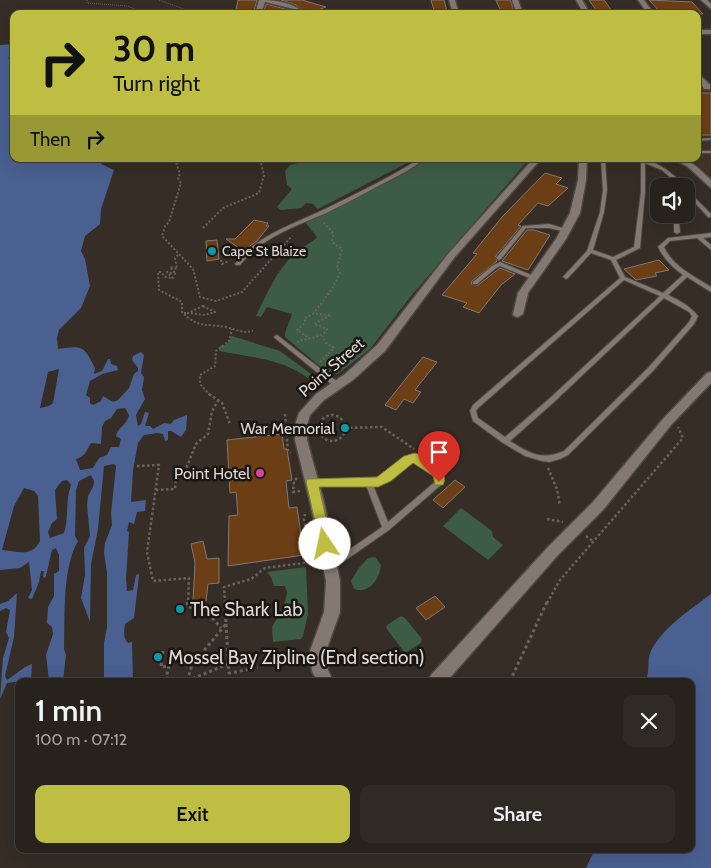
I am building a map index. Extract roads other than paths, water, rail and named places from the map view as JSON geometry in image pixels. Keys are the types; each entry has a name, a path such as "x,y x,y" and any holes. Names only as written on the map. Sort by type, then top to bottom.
{"street":[{"path":"262,0 298,10"},
{"path":"704,0 711,7"},
{"name":"Point Street","path":"324,678 320,671 318,651 332,612 333,581 306,479 301,425 306,412 320,397 381,348 452,256 534,162"},
{"path":"518,314 524,293 566,230 575,213 580,195 583,162"},
{"path":"684,162 691,165 711,185"},
{"path":"440,678 553,552 598,506 668,422 711,376"}],"lane":[{"path":"236,264 246,254 290,226 394,176 417,162"},
{"path":"566,277 590,251 602,212 605,190 603,162"},
{"path":"613,259 637,248 643,192 643,162 664,169 674,178"},
{"path":"695,200 710,216"},
{"path":"676,223 676,232"},
{"path":"499,258 525,227 549,226 566,230"},
{"path":"711,235 668,240 661,247 665,255 687,274 711,290"},
{"path":"698,236 711,248"},
{"path":"590,251 613,259 623,278 691,309 695,316 692,323 650,370 566,453 552,460 544,460 505,441 475,419 474,407 623,278"},
{"path":"475,283 500,264 534,278"},
{"path":"505,441 556,398 687,274"},
{"path":"277,337 337,385"},
{"path":"306,479 378,482 386,478 408,460 415,458 439,474 439,482 386,528 330,567"},
{"path":"368,483 386,528"}],"water":[{"path":"10,44 10,56 8,58 10,59 10,162 101,162 101,164 114,170 101,209 100,224 85,236 81,251 85,259 90,286 81,308 59,330 57,338 58,349 81,348 88,354 95,368 94,374 102,371 108,359 110,359 111,364 117,366 118,370 102,374 90,381 86,395 90,398 90,403 93,405 101,401 103,396 113,402 118,400 129,388 134,374 138,371 132,360 133,356 141,352 144,355 141,373 144,377 142,390 145,399 136,415 138,426 141,424 145,412 149,413 145,426 150,426 153,429 164,423 171,424 174,420 187,415 186,430 181,437 168,431 168,440 165,441 163,434 157,433 144,435 138,443 133,470 131,502 146,500 145,511 137,512 134,524 129,522 127,531 129,532 127,591 133,590 136,575 139,574 139,576 134,618 125,624 124,632 126,641 128,643 132,642 133,678 104,678 104,643 107,627 107,573 104,552 105,543 112,525 111,513 116,466 114,464 104,466 98,529 91,564 90,622 81,598 85,575 84,548 90,536 87,505 88,496 94,481 91,475 79,481 76,490 75,536 78,541 69,565 67,579 64,649 66,655 63,678 49,678 46,655 53,634 52,627 47,623 48,607 54,596 54,574 59,571 59,555 56,548 52,550 44,578 44,571 41,571 32,599 28,598 32,590 29,562 20,568 0,570 0,45","holes":["59,369 53,403 40,408 48,372","125,408 129,415 116,436 121,439 119,447 111,447 107,455 99,458 93,468 80,470 76,459 84,455 91,443 101,444 102,427 105,421 111,418 117,409","67,480 71,485 64,533 50,538 48,532 52,523 57,519 55,490 62,481","24,488 34,491 38,496 40,541 33,550 28,552 2,550 14,506"]},
{"path":"17,593 14,637 5,676 7,680 32,664 31,678 15,678 15,682 7,683 0,699 3,658 9,638 6,632 10,610 6,608 0,611 0,604 8,601"},
{"path":"711,594 711,868 586,868 593,853 695,853 695,678 647,678 651,651 662,634"}],"place":[{"name":"Cape St Blaize","path":"212,251"},
{"name":"War Memorial","path":"345,428"},
{"name":"Point Hotel","path":"260,473"},
{"name":"The Shark Lab","path":"180,609"},
{"name":"Mossel Bay Zipline (End section)","path":"158,657"}]}
